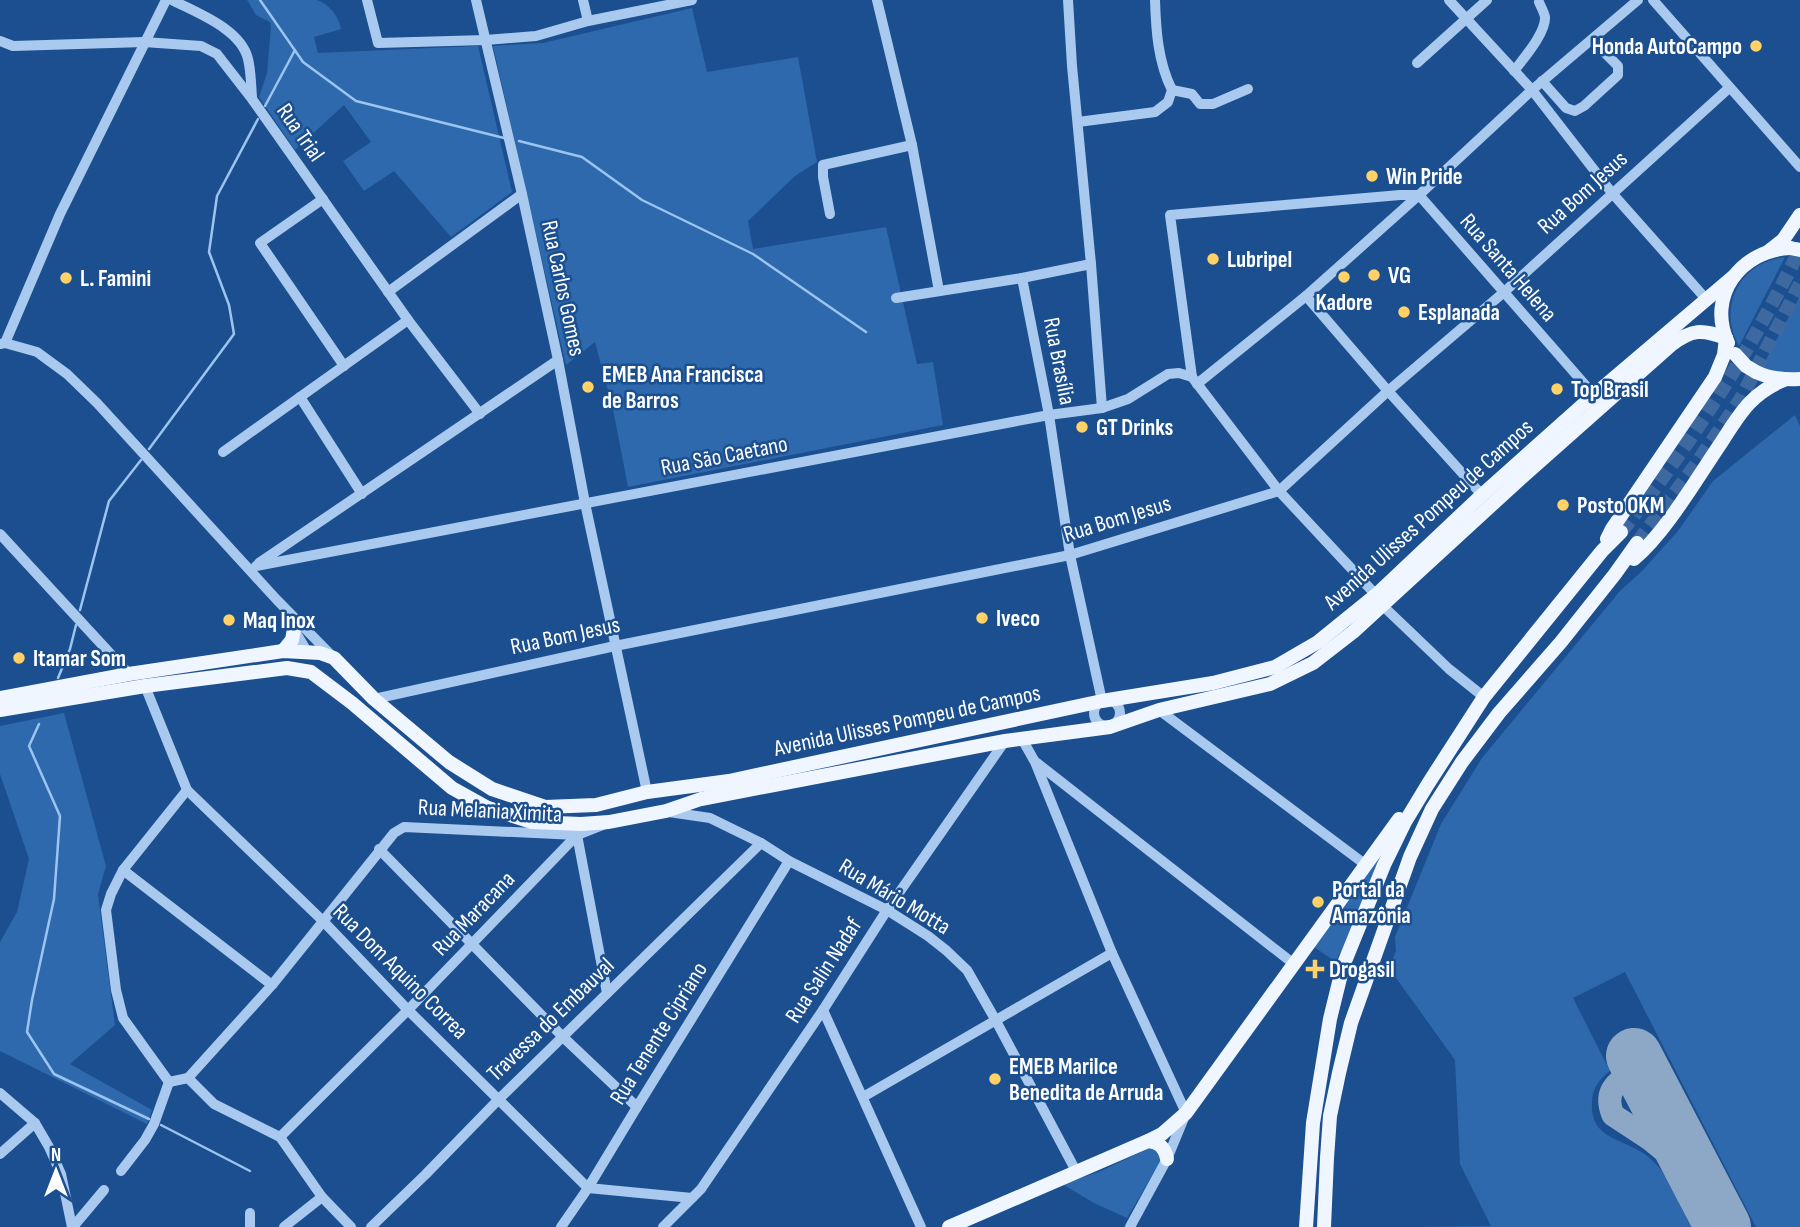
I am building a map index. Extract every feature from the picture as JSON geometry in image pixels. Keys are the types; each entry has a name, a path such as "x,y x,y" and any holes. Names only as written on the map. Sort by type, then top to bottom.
{"main road":[{"name":"Avenida Ulisses Pompeu de Campos","path":"311,672 352,703 452,789 488,808 532,821 581,824 609,822 666,811 701,799 1021,738 1110,727 1159,710 1270,684 1313,663 1353,632 1379,600 1482,495 1752,258 1783,240 1800,215"},
{"path":"1768,251 1795,249"},
{"path":"1734,276 1726,290 1722,322 1726,338 1735,354 1746,366 1767,377 1800,379"},
{"name":"Avenida Ulisses Pompeu de Campos","path":"334,658 374,699 449,762 492,789 545,807 596,805 647,792 729,781 1102,701 1213,683 1275,667 1318,642 1379,600 1684,335 1696,332 1712,333 1726,338"},
{"path":"1602,551 1612,529 1715,377 1724,355 1726,338"},
{"path":"1615,574 1638,556 1657,534 1746,405 1759,393 1784,380"},
{"path":"949,1227 1148,1142 1186,1113 1484,697 1620,532"},
{"path":"1324,1227 1330,1116 1350,1023 1410,857 1433,809 1462,762 1561,642 1637,543"},
{"path":"284,652 292,640 294,629"},
{"path":"0,698 129,674 284,652 320,653 334,658"},
{"path":"308,653 307,666 311,672"},
{"path":"0,710 145,686 287,668 311,672"},
{"path":"352,703 363,704 374,699"},
{"path":"1306,1227 1318,1086 1330,1018 1343,966 1384,865 1405,822 1448,750"},
{"path":"647,792 654,810 666,811"},
{"path":"1148,1142 1155,1142 1162,1147 1167,1159"}],"street":[{"path":"166,0 60,214 3,343 37,352 67,374 97,403 253,568 277,600 308,653"},
{"path":"172,0 229,31 241,44 248,57 252,99"},
{"path":"366,0 378,43 536,36 588,21 691,0"},
{"name":"Rua Carlos Gomes","path":"476,0 558,360 585,503 647,792"},
{"path":"583,0 588,21"},
{"path":"877,0 912,145 939,291"},
{"path":"1069,0 1102,408"},
{"path":"1078,122 1155,111 1168,102 1172,90 1163,72 1155,0"},
{"path":"1449,0 1532,90 1612,192 1706,299"},
{"path":"1417,63 1487,0"},
{"path":"1195,380 1306,296 1542,81 1638,0"},
{"path":"1653,0 1800,167"},
{"path":"1514,71 1543,28 1545,15 1539,2"},
{"name":"Rua Trial","path":"0,41 13,46 144,42 201,46 217,54 252,99 408,320 480,414"},
{"path":"1542,81 1566,108 1575,111 1618,75 1618,66 1603,51"},
{"name":"Rua Bom Jesus","path":"374,699 615,646 1070,555 1279,491 1729,88"},
{"path":"1172,90 1192,93 1200,104 1213,104 1248,89"},
{"path":"830,214 822,177 823,165 912,145"},
{"path":"388,292 522,194"},
{"path":"1419,195 1170,215 1195,380 1279,491 1379,600 1449,669 1484,697"},
{"name":"Rua Santa Helena","path":"1419,195 1594,395"},
{"path":"323,199 260,243 344,366"},
{"path":"896,298 1091,264"},
{"name":"Rua Brasília","path":"1022,278 1049,415 1070,555 1102,701"},
{"path":"1306,296 1482,495"},
{"path":"223,452 408,320"},
{"path":"253,568 558,360"},
{"name":"Rua São Caetano","path":"253,568 1049,415 1102,408 1128,399 1168,374 1178,373 1195,380"},
{"path":"300,397 362,494"},
{"path":"0,534 129,674"},
{"path":"277,600 334,658"},
{"name":"Rua Dom Aquino Correa","path":"145,686 187,790 323,921 408,1010 588,1188"},
{"path":"1102,701 1115,703 1119,709 1118,721 1110,727 1100,725 1094,717 1096,705 1102,701"},
{"path":"1159,710 1366,865"},
{"path":"1021,738 1035,762 1112,953 1186,1113 1167,1159 1134,1225"},
{"name":"Rua Salin Nadaf","path":"663,1227 701,1189 823,1010 887,910 1005,741"},
{"path":"1035,762 1294,964"},
{"path":"169,1082 123,1018 118,1002 106,910 123,870 187,790"},
{"path":"701,799 702,809 710,818"},
{"name":"Rua Mário Motta","path":"666,811 710,818 887,910 947,951 967,970 996,1019 1076,1171"},
{"name":"Rua Melania Ximita","path":"188,1078 272,985 394,832 404,827 577,835 609,822"},
{"path":"577,835 607,993"},
{"name":"Rua Maracana","path":"280,1138 577,835"},
{"name":"Travessa do Embauval","path":"371,1227 761,844"},
{"path":"379,849 562,1037 636,1107"},
{"name":"Rua Tenente Cipriano","path":"561,1227 588,1188 789,861"},
{"path":"123,870 272,985"},
{"path":"863,1097 1112,953"},
{"path":"823,1010 920,1227"},
{"path":"169,1082 188,1078 214,1104 280,1138 321,1196 351,1227"},
{"path":"121,1171 154,1124 169,1082"},
{"path":"0,1093 35,1123 61,1174 73,1227"},
{"path":"0,1154 35,1123"},
{"path":"588,1188 692,1198"},
{"path":"73,1227 103,1190"},
{"path":"284,1227 321,1196"},
{"path":"250,1213 250,1227"}],"shaded area":[{"path":"247,0 317,0 326,5 336,15 341,29 314,37 318,53 478,46 512,192 451,237 394,171 364,191 343,161 371,142 344,105 295,150 259,97 267,73 271,26 270,22 256,15"},
{"path":"692,8 707,72 798,57 817,162 795,176 748,221 753,249 886,227 917,364 933,362 943,425 628,487 613,409 595,342 566,365 493,46 543,43"},
{"path":"1785,257 1739,346 1731,316 1737,288 1756,267"},
{"path":"1800,296 1800,373 1762,367"},
{"path":"1795,415 1800,426 1800,1227 1756,1227 1625,972 1573,998 1610,1071 1595,1088 1592,1113 1595,1122 1605,1133 1643,1153 1658,1167 1669,1182 1691,1227 1414,1227 1491,1226 1460,1164 1455,1060 1389,968 1396,951 1395,937 1441,824 1482,758 1620,591 1678,531 1713,481"},
{"path":"64,713 106,866 98,894 115,1025 70,1064 152,1110 147,1124 0,1051 0,942 17,912 29,859 0,774 0,726"},
{"path":"1381,856 1336,962 1311,945 1375,858"},
{"path":"1149,1148 1159,1154 1160,1162 1127,1218 1062,1184 1099,1172"}],"waterway":[{"path":"260,0 303,62 356,101 504,138"},
{"path":"265,106 295,50"},
{"path":"149,449 234,334 229,305 209,252 217,196 258,119"},
{"path":"519,141 582,157 642,200 753,254 866,332"},
{"path":"80,610 109,501 141,460"},
{"path":"58,678 76,625"},
{"path":"39,724 29,746 60,816 54,899 27,1032 54,1074 149,1119"},
{"path":"161,1125 250,1171"}],"taxiway":[{"path":"1641,1069 1620,1081 1611,1091 1610,1106 1613,1115 1672,1157 1704,1190"}],"runway":[{"path":"1634,1056 1723,1227"}],"tunnel":[{"path":"1621,532 1672,465 1718,396 1761,324 1800,249"},
{"path":"1637,543 1740,400 1800,284"}],"place":[{"name":"Honda AutoCampo","path":"1756,46"},
{"name":"Win Pride","path":"1372,176"},
{"name":"Lubripel","path":"1213,259"},
{"name":"VG","path":"1374,275"},
{"name":"Kadore","path":"1344,277"},
{"name":"L. Famini","path":"66,278"},
{"name":"Esplanada","path":"1404,312"},
{"name":"EMEB Ana Francisca de Barros","path":"588,387"},
{"name":"Top Brasil","path":"1557,389"},
{"name":"GT Drinks","path":"1082,427"},
{"name":"Posto 0KM","path":"1563,505"},
{"name":"Iveco","path":"982,618"},
{"name":"Maq Inox","path":"229,620"},
{"name":"Itamar Som","path":"19,658"},
{"name":"Portal da Amazônia","path":"1318,902"},
{"name":"Drogasil","path":"1315,969"},
{"name":"EMEB Marilce Benedita de Arruda","path":"995,1079"}]}
